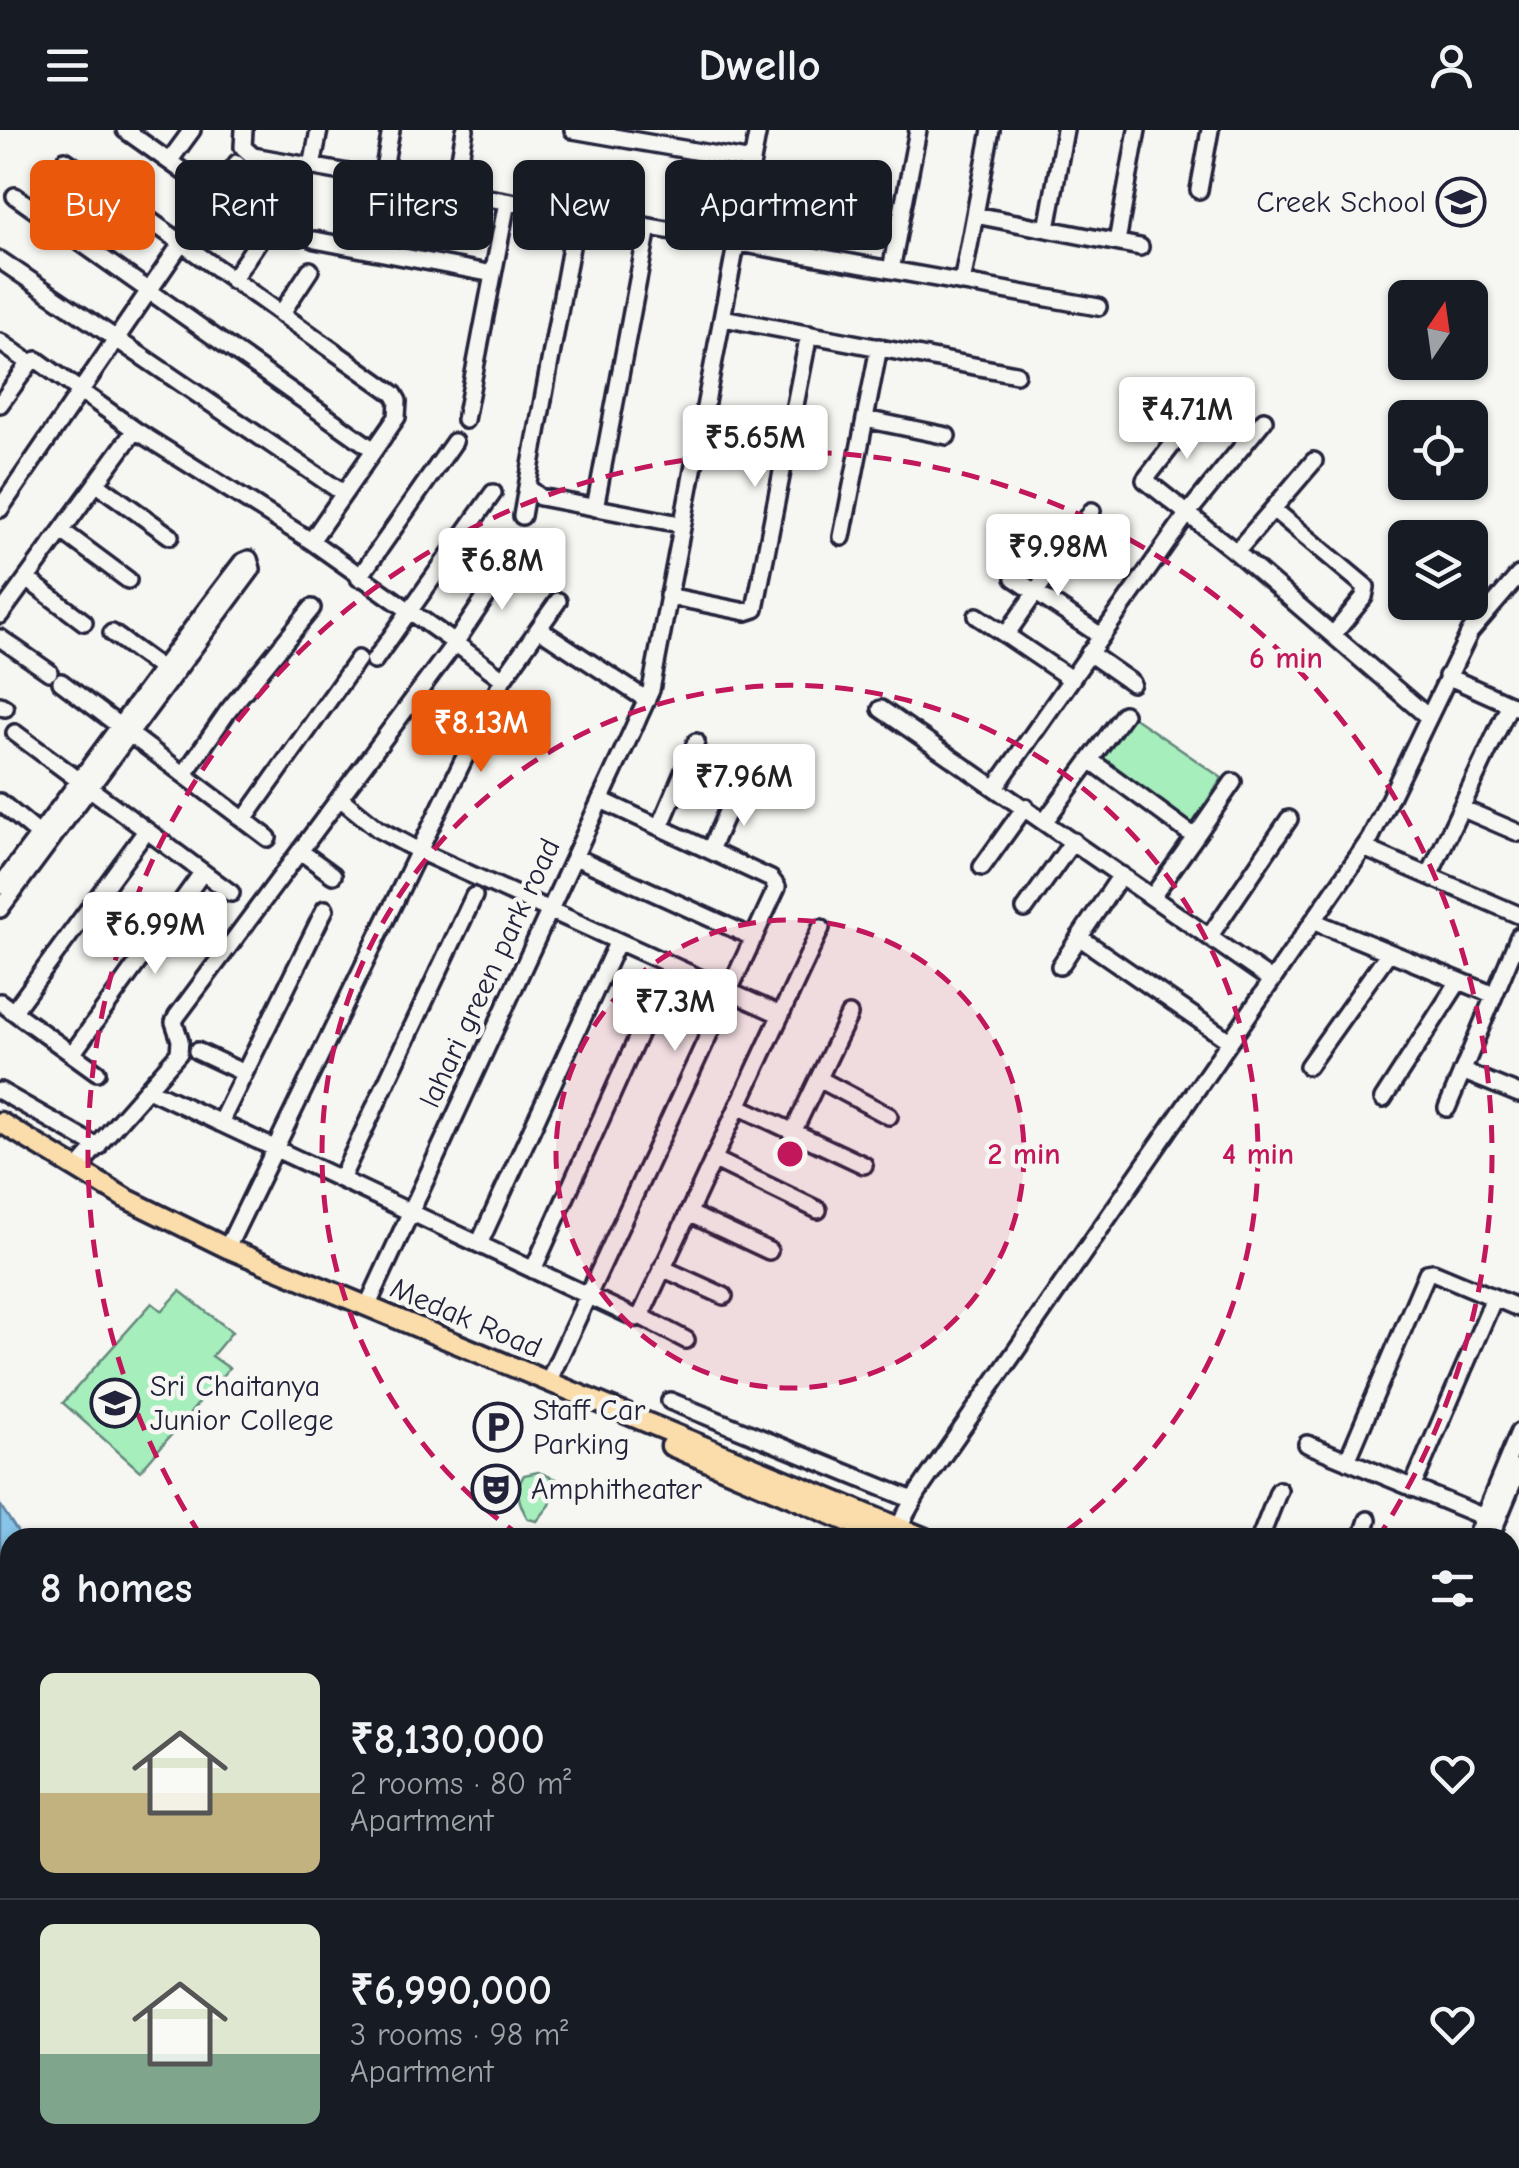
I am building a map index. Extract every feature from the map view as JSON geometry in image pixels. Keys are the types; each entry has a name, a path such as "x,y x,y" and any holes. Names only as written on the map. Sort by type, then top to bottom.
{"main road":[{"name":"Medak Road","path":"0,1122 125,1198 227,1248 883,1528"},
{"name":"Medak Road","path":"0,1135 120,1208 223,1258 882,1528"}],"street":[{"path":"125,130 175,164"},
{"path":"170,160 192,130"},
{"path":"244,130 246,152 284,160"},
{"path":"313,160 318,130"},
{"path":"385,160 391,130"},
{"path":"460,160 466,130"},
{"path":"573,130 665,138 748,160"},
{"name":"lahari green park road","path":"752,160 758,130"},
{"path":"892,270 918,130"},
{"path":"962,283 991,130"},
{"path":"1047,229 1065,130"},
{"path":"1117,242 1137,130"},
{"path":"1199,190 1210,130"},
{"path":"15,196 374,450"},
{"path":"493,199 513,203"},
{"path":"464,420 508,202"},
{"path":"974,215 1140,247"},
{"path":"645,226 665,230"},
{"path":"595,508 648,227"},
{"path":"316,240 493,274"},
{"path":"0,510 178,250"},
{"path":"190,250 398,400 397,417 311,541"},
{"path":"232,280 252,250"},
{"path":"522,516 570,250"},
{"name":"lahari green park road","path":"367,1307 654,680 680,524 735,250"},
{"path":"781,250 1098,308"},
{"path":"0,260 343,492"},
{"path":"281,314 310,270"},
{"path":"723,318 1016,374"},
{"path":"668,596 746,612 755,609 809,334"},
{"path":"0,342 30,362"},
{"path":"842,537 879,347"},
{"path":"0,404 30,362 37,360 135,430 311,541 503,679"},
{"path":"865,418 947,436"},
{"path":"1194,418 1145,480 1236,552 1427,716"},
{"path":"995,788 1188,513 1264,420"},
{"path":"0,616 135,430"},
{"path":"359,578 454,442"},
{"path":"1236,552 1314,460"},
{"path":"96,484 170,536"},
{"path":"528,487 540,497 680,524"},
{"path":"244,820 366,660 409,612 493,493"},
{"path":"1273,509 1366,587 1364,597 1333,636"},
{"path":"1006,635 1092,511"},
{"path":"62,531 128,580"},
{"path":"78,1169 179,1053 180,1040 174,1022 177,1016 340,799 512,558"},
{"path":"0,909 45,838 125,732 242,562 250,560 252,569 167,672"},
{"path":"895,1528 1364,848 1470,632 1519,575"},
{"path":"1014,578 1101,636"},
{"path":"27,579 84,622"},
{"path":"227,1248 503,679 558,601"},
{"path":"184,773 228,711 312,608"},
{"path":"977,616 1071,679"},
{"path":"539,629 647,700"},
{"path":"112,633 167,672"},
{"path":"0,638 268,838"},
{"path":"1089,654 1132,683"},
{"path":"1428,876 1515,706 1447,676"},
{"path":"881,709 1271,980"},
{"path":"1045,821 1124,714"},
{"path":"15,733 231,893"},
{"path":"660,827 696,742"},
{"path":"1090,760 1195,836"},
{"path":"1152,898 1233,782"},
{"path":"710,850 737,789"},
{"path":"340,799 378,829 419,851 780,1015"},
{"path":"548,1382 754,938 776,882 601,800"},
{"path":"0,802 45,838"},
{"path":"982,867 1024,807"},
{"path":"1461,808 1519,833"},
{"path":"1209,937 1289,820"},
{"path":"96,1072 6,1007 146,831"},
{"path":"0,886 45,838"},
{"path":"1026,909 1073,841"},
{"path":"1364,848 1519,915"},
{"path":"300,851 333,875"},
{"path":"575,857 754,938"},
{"path":"72,1054 202,873"},
{"path":"1060,966 1121,875"},
{"path":"340,1179 474,896"},
{"path":"220,1122 325,909"},
{"path":"1313,921 1494,995"},
{"path":"640,1316 821,928"},
{"path":"1447,1108 1519,936"},
{"path":"1079,937 1228,1040"},
{"path":"478,1244 618,941"},
{"path":"1308,1066 1389,952"},
{"path":"532,1270 670,965"},
{"path":"1383,1099 1459,981"},
{"path":"793,1132 849,1015"},
{"path":"197,1051 244,1073"},
{"path":"1462,1071 1518,1090"},
{"path":"818,1079 889,1116"},
{"path":"148,1089 686,1340"},
{"path":"0,1091 98,1147"},
{"path":"738,1106 864,1165"},
{"path":"713,1159 818,1210"},
{"path":"688,1213 769,1251"},
{"path":"662,1268 724,1296"},
{"path":"1347,1461 1427,1273 1433,1272 1519,1308"},
{"path":"1412,1488 1494,1298"},
{"path":"670,1400 913,1500"},
{"path":"1490,1526 1519,1432"},
{"path":"1307,1444 1490,1526"},
{"path":"1490,1526 1519,1468"},
{"path":"1264,1528 1279,1490"},
{"path":"1365,1528 1368,1520"}],"green space":[{"path":"1133,717 1222,778 1192,824 1102,760"},
{"path":"180,1291 232,1332 212,1356 229,1368 140,1471 63,1403 152,1303 162,1311"},
{"path":"538,1472 558,1480 550,1505 537,1521 528,1519 518,1492 524,1475"}],"water":[{"path":"0,1505 15,1528 0,1528"}],"place":[{"name":"Creek School","path":"1461,202"},
{"name":"Sri Chaitanya Junior College","path":"115,1403"},
{"name":"Staff Car Parking","path":"498,1427"},
{"name":"Amphitheater","path":"496,1489"}]}
